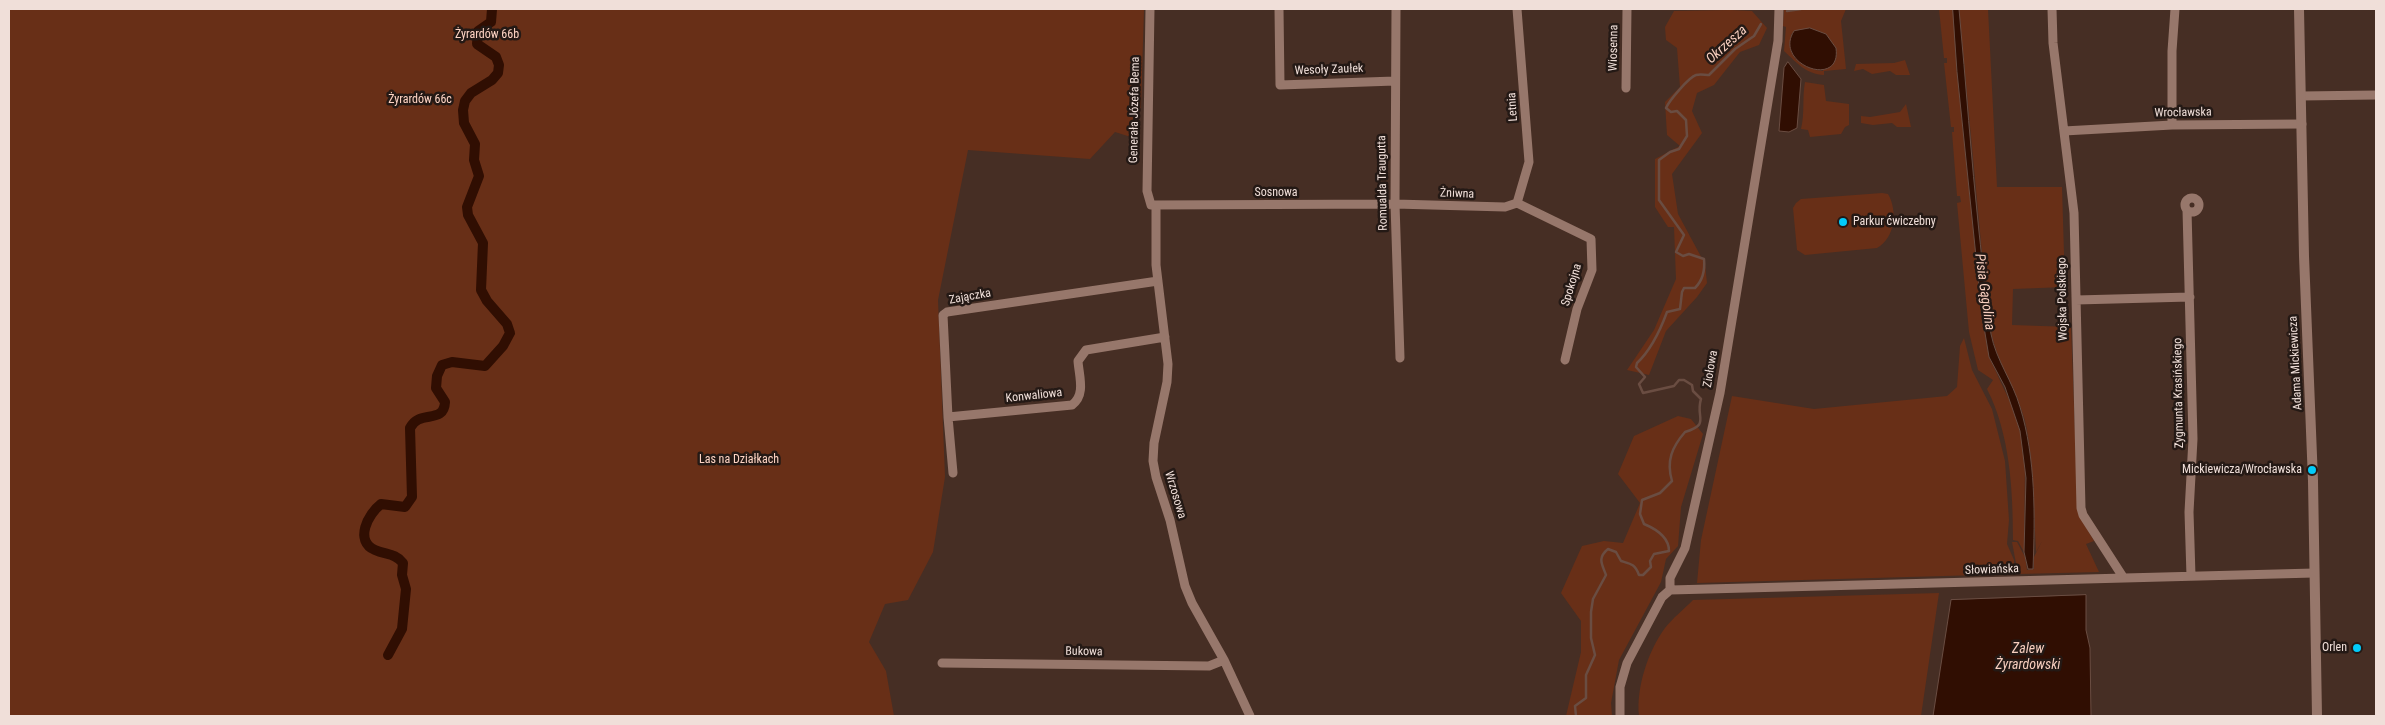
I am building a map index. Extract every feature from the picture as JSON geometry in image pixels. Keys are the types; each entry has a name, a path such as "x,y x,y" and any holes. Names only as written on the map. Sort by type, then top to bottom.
{"street":[{"name":"Generała Józefa Bema","path":"1150,9 1147,191 1149,203 1156,206"},
{"name":"Wesoły Zaułek","path":"1279,9 1280,85 1395,81"},
{"name":"Romualda Traugutta","path":"1396,9 1395,204 1400,358"},
{"name":"Letnia","path":"1517,9 1529,162 1517,203"},
{"name":"Wiosenna","path":"1626,88 1627,9"},
{"name":"Ziołowa","path":"1620,716 1620,687 1626,663 1662,597 1670,590 1670,578 1685,548 1720,393 1779,29 1779,9"},
{"name":"Wojska Polskiego","path":"2052,9 2053,43 2074,213 2082,511 2123,577"},
{"path":"2172,125 2172,51 2175,9"},
{"name":"Adama Mickiewicza","path":"2299,9 2304,266 2317,716"},
{"path":"2301,96 2376,95"},
{"name":"Wrocławska","path":"2064,131 2172,125 2302,124"},
{"name":"Żniwna","path":"1395,204 1505,207 1517,203"},
{"name":"Spokojna","path":"1517,203 1591,239 1592,270 1577,309 1565,360"},
{"name":"Sosnowa","path":"1156,206 1395,204"},
{"name":"Wrzosowa","path":"1156,206 1158,281 1165,338 1167,382 1154,443 1153,461 1156,477 1170,520 1185,586 1192,603 1224,660 1250,716"},
{"name":"Zygmunta Krasińskiego","path":"2187,210 2193,439 2189,512 2191,576"},
{"name":"Zajączka","path":"953,473 943,315 947,312 1158,281"},
{"path":"2076,300 2190,297"},
{"name":"Konwaliowa","path":"948,417 1072,404 1078,400 1081,393 1078,361 1086,350 1165,338"},
{"name":"Słowiańska","path":"1670,590 2314,572"},
{"name":"Bukowa","path":"942,662 1209,666 1224,660"}],"green space":[{"path":"9,9 1144,9 1141,106 1134,138 1115,132 1090,159 968,150 938,300 945,477 933,552 908,600 885,604 869,642 886,671 894,716 9,716"},
{"path":"1784,9 1846,9 1841,21 1846,69 1824,71 1824,75 1812,73 1802,67 1784,51 1786,27 1783,26","holes":["1810,28 1826,34 1823,71 1815,70 1791,35 1794,31"]},
{"path":"1939,9 1953,9 1957,72 1982,315 1989,357 2012,406 2020,431 2025,461 2024,552 2018,541 2013,540 2009,463 2001,425 1987,389 1993,380 1978,370 1969,332 1957,203 1961,202 1960,196 1957,196 1952,132 1954,132 1954,127 1951,127 1944,63 1947,63 1947,58 1944,58"},
{"path":"1959,9 1988,9 1997,187 2062,187 2065,287 2013,289 2012,325 2071,327 2078,513 2094,541 2086,544 2099,572 2018,574 2012,542 2017,542 2025,557 2027,570 2034,569 2034,557 2042,541 2036,552 2032,476 2025,420 1996,349 1989,319"},
{"path":"1674,11 1752,11 1767,28 1759,45 1740,52 1714,85 1697,93 1692,111 1702,133 1672,174 1678,214 1705,264 1707,283 1666,331 1649,375 1627,370 1654,330 1676,279 1674,227 1668,227 1655,207 1655,159 1680,146 1667,135 1665,102 1680,87 1677,48 1666,40 1665,27"},
{"path":"1905,60 1910,75 1896,75 1890,71 1872,74 1863,69 1854,71 1856,64 1894,63"},
{"path":"1805,82 1824,85 1826,101 1849,104 1849,125 1845,127 1841,134 1810,137 1808,130 1801,129"},
{"path":"1906,104 1911,127 1897,127 1892,123 1873,125 1861,123 1861,116 1870,117 1900,112"},
{"name":"Parkur ćwiczebny","path":"1888,194 1894,216 1891,231 1883,244 1877,248 1805,255 1797,250 1793,208 1801,199"},
{"path":"1964,338 1972,370 1992,409 2005,461 2009,520 2007,544 2014,560 2014,574 1697,583 1701,540 1732,396 1814,409 1947,396 1957,387 1960,346"},
{"path":"1678,416 1691,419 1703,434 1681,507 1678,546 1666,559 1661,582 1619,660 1611,703 1612,716 1566,716 1581,652 1581,621 1561,593 1582,546 1604,541 1623,543 1640,503 1618,474 1634,436"},
{"path":"1939,593 1921,716 1639,716 1641,682 1653,648 1665,628 1693,600"}],"water":[{"name":"Pisia Gągolina","path":"1953,9 1959,9 1976,204 1991,334 1993,344 2020,407 2032,467 2034,508 2033,569 2028,569 2024,552 2026,478 2020,431 2005,387 1989,357 1982,315 1957,72"},
{"path":"1810,28 1826,34 1836,48 1835,61 1829,68 1820,70 1809,68 1799,62 1792,53 1790,43 1794,31"},
{"path":"1788,62 1801,79 1797,128 1789,132 1779,131 1784,68"},
{"name":"Zalew Żyrardowski","path":"2086,595 2086,630 2090,648 2091,716 1933,716 1951,600"}],"waterway":[{"path":"388,655 402,629 406,589 402,575 403,563 394,556 369,546 365,540 365,527 376,508 381,504 405,507 412,497 410,428 419,419 436,415 444,409 445,402 436,388 437,376 442,365 452,362 485,366 503,346 510,333 507,324 487,301 481,290 483,243 468,215 467,207 479,176 474,160 475,144 464,123 463,110 465,101 471,93 492,80 498,73 499,65 496,57 477,44 478,31 491,22 492,9"},
{"name":"Okrzesza","path":"1787,11 1801,9"},
{"name":"Okrzesza","path":"1576,716 1575,706 1586,698 1586,675 1595,655 1591,638 1591,612 1593,599 1606,575 1601,561 1602,555 1608,549 1616,552 1621,561 1632,565 1639,575 1643,575 1651,567 1650,561 1654,554 1669,551 1664,538 1653,528 1644,524 1640,514 1642,500 1660,493 1672,481 1670,474 1671,455 1685,432 1693,429 1700,423 1701,399 1693,391 1692,385 1684,380 1679,380 1674,386 1643,393 1639,384 1645,377 1636,367 1655,340 1667,312 1680,309 1684,288 1695,288 1700,282 1704,270 1704,259 1689,254 1683,256 1676,252 1684,235 1659,200 1659,160 1670,152 1679,149 1687,136 1686,120 1677,111 1671,112 1666,108 1689,80 1696,75 1709,75 1735,49 1754,36 1761,24"}],"place":[{"name":"Parkur ćwiczebny","path":"1843,222"},
{"name":"Mickiewicza/Wrocławska","path":"2312,470"},
{"name":"Orlen","path":"2357,648"}],"park label":[{"name":"Żyrardów 66b","path":"487,35"},
{"name":"Żyrardów 66c","path":"420,100"},
{"name":"Las na Działkach","path":"739,460"}]}
